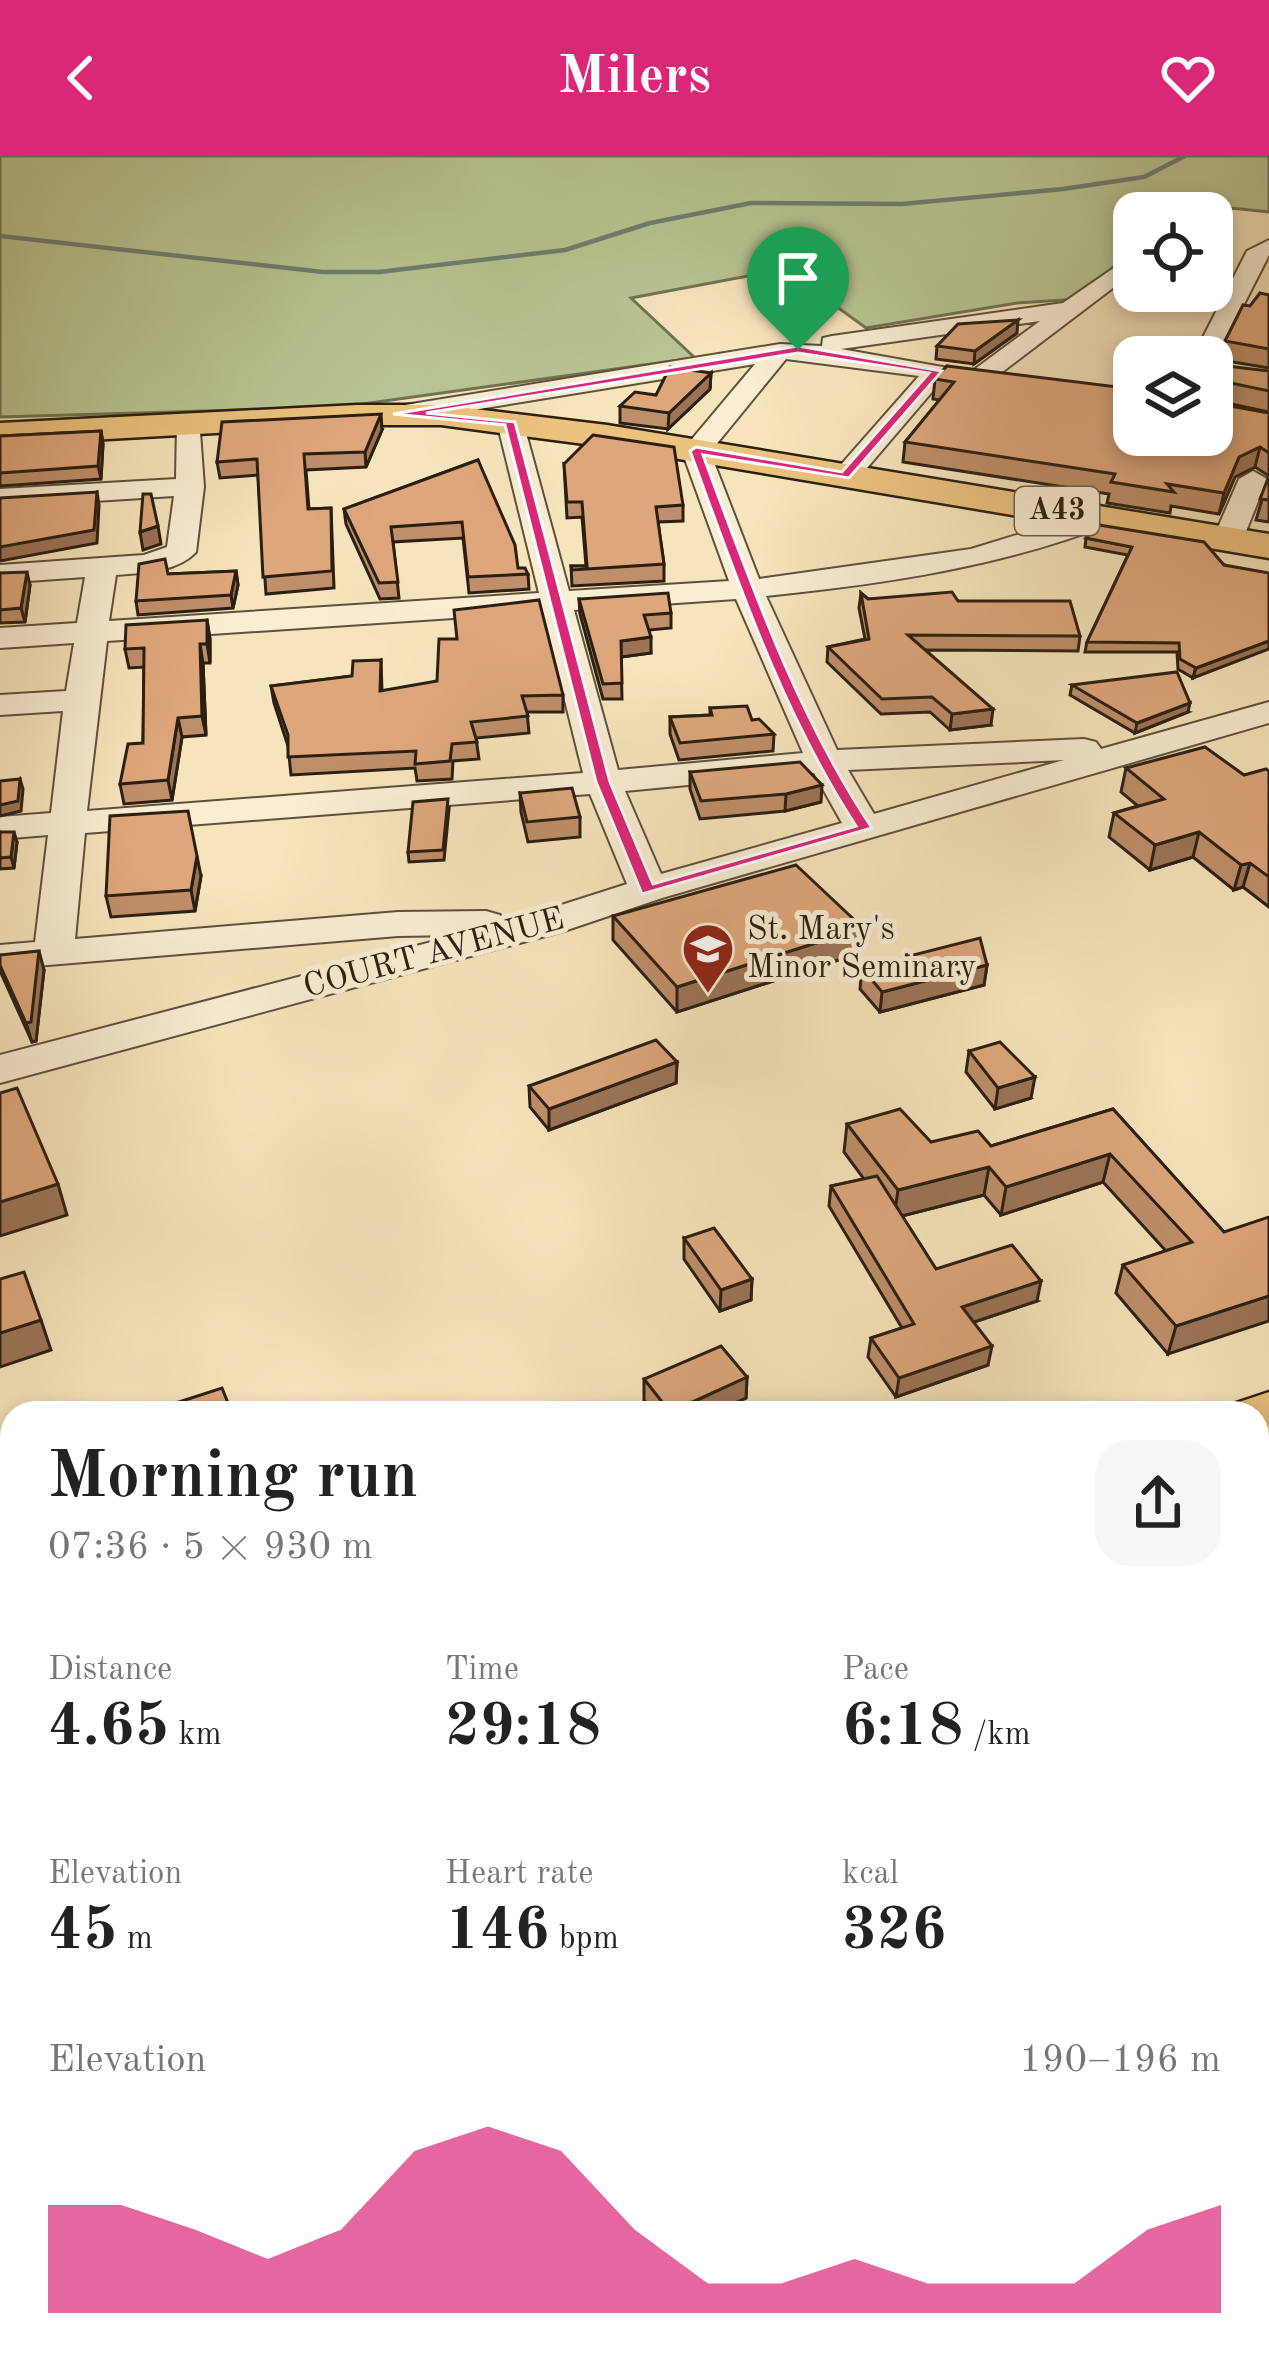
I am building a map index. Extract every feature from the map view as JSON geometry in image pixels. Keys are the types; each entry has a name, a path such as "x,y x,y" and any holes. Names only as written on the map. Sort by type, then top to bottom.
{"main road":[{"name":"A43","path":"0,434 398,414 510,422 1269,546"}],"street":[{"path":"1216,336 1258,251 1269,247"},
{"path":"980,377 1113,281"},
{"path":"1233,291 1269,296"},
{"path":"398,414 904,330 1071,309"},
{"path":"789,350 1024,384"},
{"path":"789,350 696,451 747,589 820,760 865,828"},
{"path":"845,476 937,371"},
{"path":"510,422 603,782 648,890"},
{"path":"0,574 162,562 181,552 190,487 190,424"},
{"path":"1228,539 1253,479"},
{"path":"0,497 190,487"},
{"path":"0,638 747,589 958,562 1044,542 1101,518"},
{"path":"54,952 81,700 102,568"},
{"path":"0,705 81,700"},
{"name":"COURT AVENUE","path":"0,1069 550,923 648,890 1269,712"},
{"path":"0,828 603,782 820,760 988,749 1147,749"},
{"path":"0,957 398,924 550,923"}],"green space":[{"path":"0,156 1269,156 1269,212 1233,208 1233,192 1113,192 1113,267 1079,299 1017,303 866,328 785,269 631,298 695,358 341,407 0,417"}],"building":[{"path":"1260,293 1269,295 1269,349 1233,342 1233,336 1228,336 1243,305 1250,306"},
{"path":"1018,320 975,351 937,346 958,324"},
{"path":"947,366 1113,386 1113,456 1233,456 1233,407 1269,413 1269,453 1260,447 1239,457 1224,493 1167,484 1174,492 1111,482 1115,474 905,442 954,382 935,379"},
{"path":"670,367 711,373 669,413 620,406 635,392 656,395"},
{"path":"1233,367 1269,371 1269,391 1233,383"},
{"path":"381,414 365,452 304,454 308,509 331,508 332,571 263,577 257,459 217,462 222,422"},
{"path":"101,431 98,466 0,473 0,436"},
{"path":"593,435 674,447 683,505 656,507 664,564 572,570 571,566 587,566 582,502 567,502 564,464"},
{"path":"478,460 515,545 518,568 525,568 528,574 468,577 462,522 391,527 398,582 379,583 344,509"},
{"path":"1269,476 1269,500 1260,499"},
{"path":"97,492 94,530 0,547 0,498"},
{"path":"143,494 151,494 158,526 140,532"},
{"path":"1099,525 1204,542 1224,565 1269,573 1269,641 1196,668 1180,659 1179,643 1087,642 1132,547 1086,538"},
{"path":"165,559 168,574 236,571 231,595 136,601 139,564"},
{"path":"27,572 21,608 0,610 0,573"},
{"path":"952,592 958,601 1070,601 1080,636 908,635 993,709 952,714 932,697 882,699 828,647 869,639 861,593 868,599"},
{"path":"668,593 671,613 644,615 651,637 621,641 622,683 603,684 579,599"},
{"path":"539,600 563,695 522,696 528,716 471,722 477,742 452,744 450,761 415,764 416,751 288,757 288,735 271,686 352,676 353,661 381,660 380,691 437,681 439,639 457,639 454,610"},
{"path":"207,620 207,644 200,644 202,716 178,718 168,780 120,784 128,744 143,743 144,648 125,649 126,625"},
{"path":"1177,672 1190,703 1137,723 1072,685"},
{"path":"747,706 752,720 759,719 774,734 680,743 670,717 712,715 710,708"},
{"path":"1205,747 1244,775 1269,771 1269,877 1250,863 1241,865 1199,832 1155,845 1114,813 1164,799 1126,768"},
{"path":"800,762 822,785 786,794 701,801 690,772"},
{"path":"20,779 18,801 0,805 0,781"},
{"path":"572,788 580,817 527,822 520,793"},
{"path":"448,799 443,850 408,852 413,802"},
{"path":"188,811 197,856 191,890 106,896 110,816"},
{"path":"0,832 14,832 11,857 0,858"},
{"path":"796,865 863,928 677,987 613,916"},
{"path":"980,938 987,965 882,992 862,968"},
{"path":"39,951 31,1022 26,1023 0,955"},
{"path":"656,1040 677,1062 549,1109 529,1086"},
{"path":"1000,1042 1035,1077 998,1088 969,1051"},
{"path":"17,1088 58,1184 0,1202 0,1093"},
{"path":"900,1109 931,1142 978,1131 991,1146 1113,1109 1224,1232 1269,1217 1269,1296 1176,1326 1123,1265 1192,1242 1110,1154 1006,1187 989,1167 898,1190 847,1124"},
{"path":"877,1176 936,1269 1012,1245 1041,1281 962,1307 992,1346 899,1378 871,1338 914,1324 831,1186"},
{"path":"714,1228 752,1279 721,1290 684,1238"},
{"path":"24,1272 41,1320 0,1333 0,1279"},
{"path":"721,1346 747,1377 694,1401 661,1401 644,1379"},
{"path":"222,1388 227,1401 182,1401"}],"waterway":[{"path":"0,236 323,272 379,272 565,250 650,223 751,203 902,204 1063,189 1144,177 1185,156"}],"place":[{"name":"St. Mary's Minor Seminary","path":"708,995"}],"route":[{"path":"798,350 937,371 845,476 696,451 747,589 820,760 865,828 648,890 603,782 510,422 398,414 798,350"}]}
